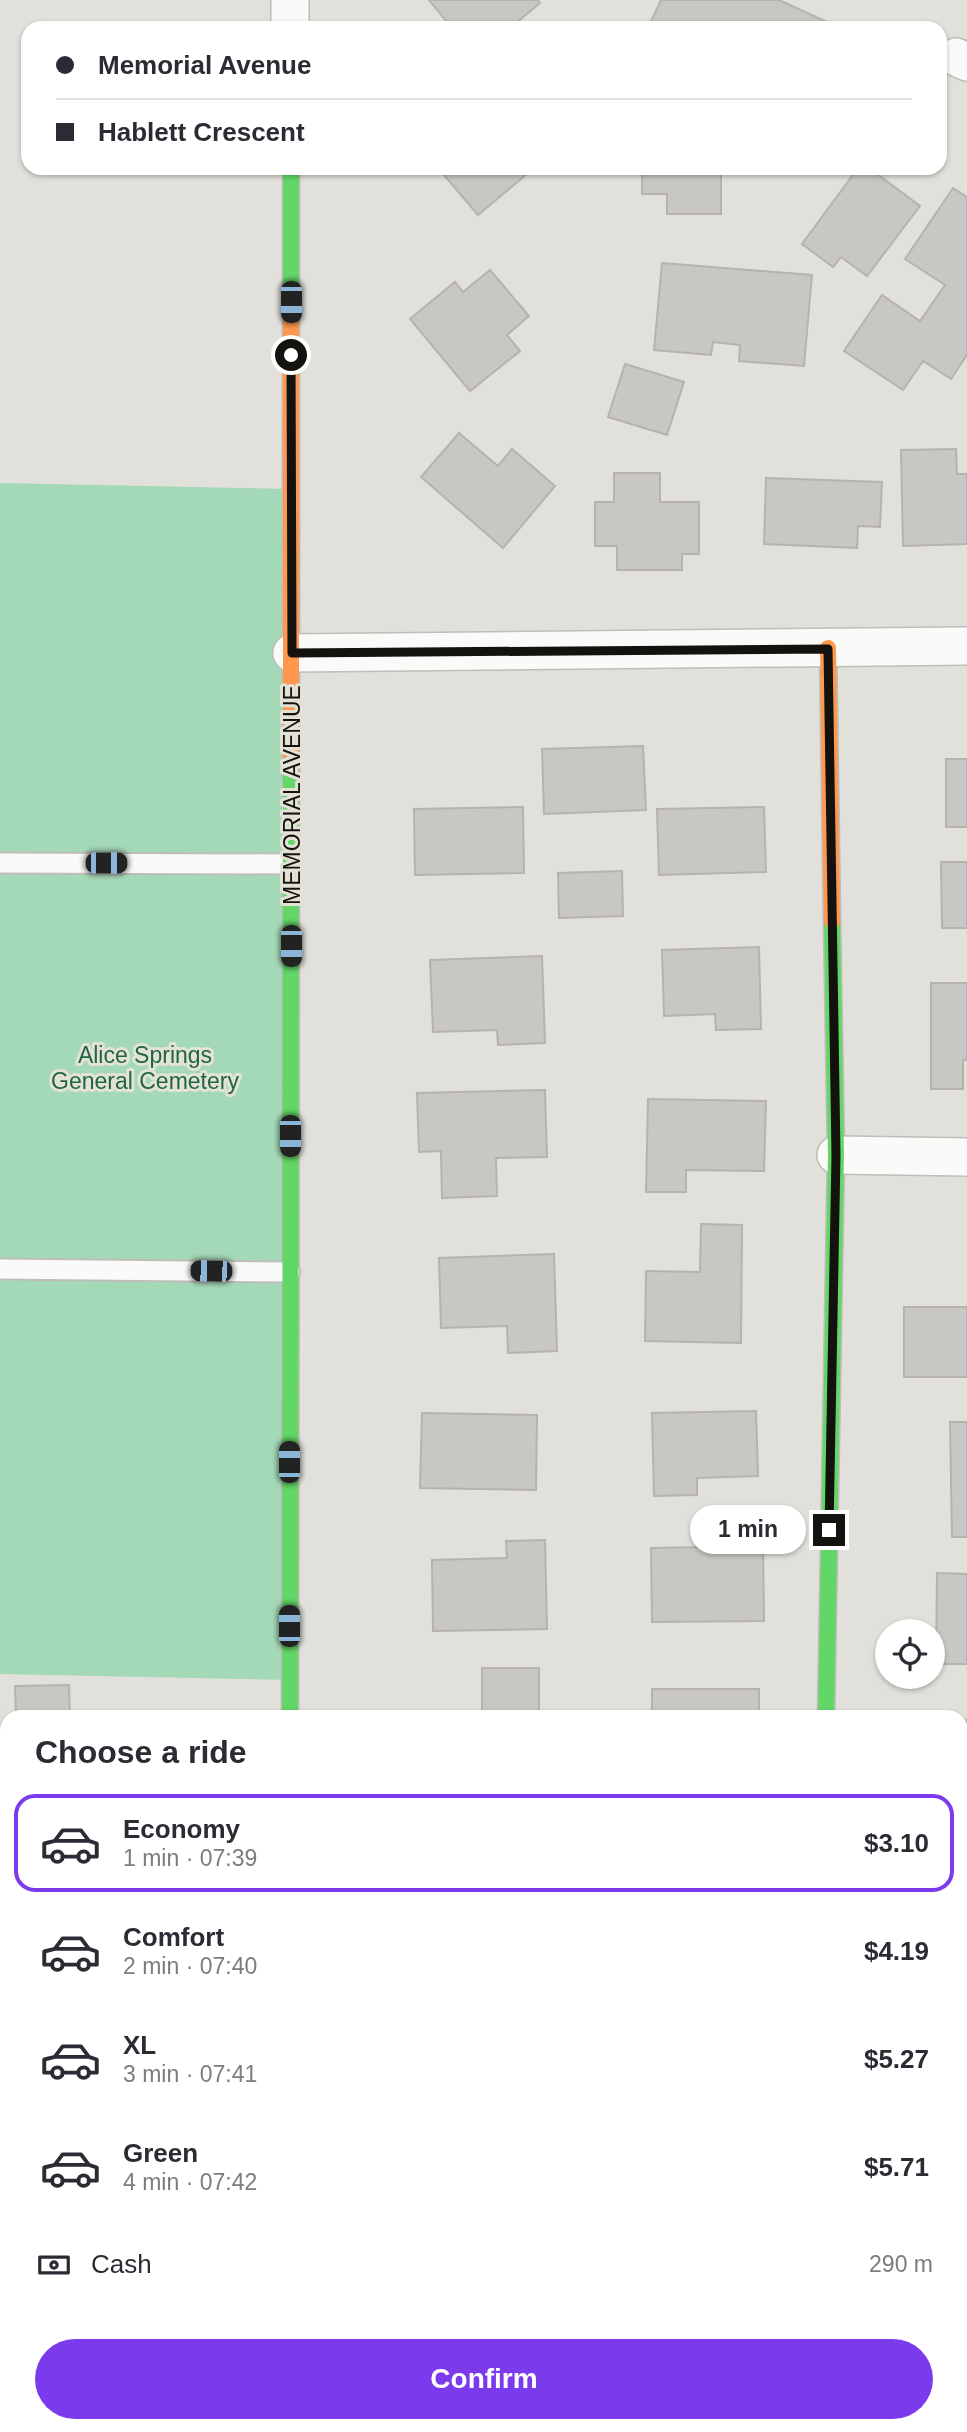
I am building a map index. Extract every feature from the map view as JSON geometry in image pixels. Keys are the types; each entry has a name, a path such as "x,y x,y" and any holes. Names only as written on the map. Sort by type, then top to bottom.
{"street":[{"path":"290,0 290,21"},
{"name":"MEMORIAL AVENUE","path":"290,1710 291,175"},
{"path":"292,653 967,646"},
{"path":"826,1710 836,1155 828,649"},
{"path":"836,1155 967,1157"}],"lane":[{"path":"0,863 291,864"},
{"path":"0,1269 290,1272"}],"green space":[{"name":"Alice Springs General Cemetery","path":"0,483 291,489 289,1680 0,1674"}],"building":[{"path":"429,0 538,0 540,3 518,21 446,21"},
{"path":"661,0 779,0 825,21 651,21"},
{"path":"444,175 526,175 478,215"},
{"path":"642,175 721,175 721,214 667,214 667,194 642,194"},
{"path":"853,175 878,175 920,206 867,276 841,257 833,267 802,244"},
{"path":"953,188 967,197 967,355 951,379 923,361 903,390 844,351 882,295 920,321 945,285 905,259"},
{"path":"662,263 812,275 804,366 739,361 740,345 713,342 711,355 654,350"},
{"path":"490,270 529,316 507,335 520,351 470,391 410,319 455,282 463,292"},
{"path":"625,364 684,382 667,435 608,417"},
{"path":"459,433 498,466 512,449 555,486 503,548 421,477"},
{"path":"956,449 957,474 967,474 967,544 903,546 901,450"},
{"path":"614,473 660,473 660,502 699,502 699,554 682,554 682,570 617,570 617,546 595,546 595,502 614,502"},
{"path":"766,478 882,482 880,527 858,526 857,548 764,544"},
{"path":"643,746 646,810 544,814 542,749"},
{"path":"946,759 967,759 967,827 946,827"},
{"path":"523,807 524,873 415,875 414,809"},
{"path":"764,807 766,872 659,875 657,809"},
{"path":"941,862 967,862 967,928 942,928"},
{"path":"622,871 623,916 559,918 558,873"},
{"path":"759,947 761,1029 716,1030 715,1014 664,1016 662,950"},
{"path":"542,956 545,1043 498,1045 497,1030 433,1032 430,960"},
{"path":"931,983 967,983 967,1060 963,1060 963,1089 931,1089"},
{"path":"545,1090 547,1157 496,1158 497,1196 442,1198 441,1151 419,1152 417,1093"},
{"path":"648,1099 766,1101 764,1171 686,1170 686,1192 646,1192"},
{"path":"701,1224 742,1225 741,1343 645,1341 646,1271 700,1272"},
{"path":"554,1254 557,1351 508,1353 507,1326 441,1328 439,1258"},
{"path":"904,1307 967,1307 967,1377 904,1377"},
{"path":"756,1411 758,1476 697,1478 697,1495 654,1496 652,1413"},
{"path":"422,1413 537,1415 536,1490 420,1488"},
{"path":"950,1422 967,1422 967,1537 952,1537"},
{"path":"545,1540 547,1629 433,1631 432,1560 507,1558 506,1541"},
{"path":"763,1546 764,1621 652,1622 651,1548"},
{"path":"937,1573 967,1574 967,1664 945,1664 945,1619 936,1619"},
{"path":"482,1668 539,1668 539,1710 482,1710"},
{"path":"69,1685 70,1710 16,1710 15,1686"},
{"path":"652,1689 759,1689 759,1710 652,1710"}],"traffic: fast":[{"path":"291,175 291,302"},
{"path":"290,1710 291,769"},
{"path":"826,1710 836,1155 832,921"}],"traffic: slow":[{"path":"291,302 291,769"},
{"path":"828,648 832,921"}],"route":[{"path":"291,355 292,653 828,649 836,1155 829,1530"}]}
